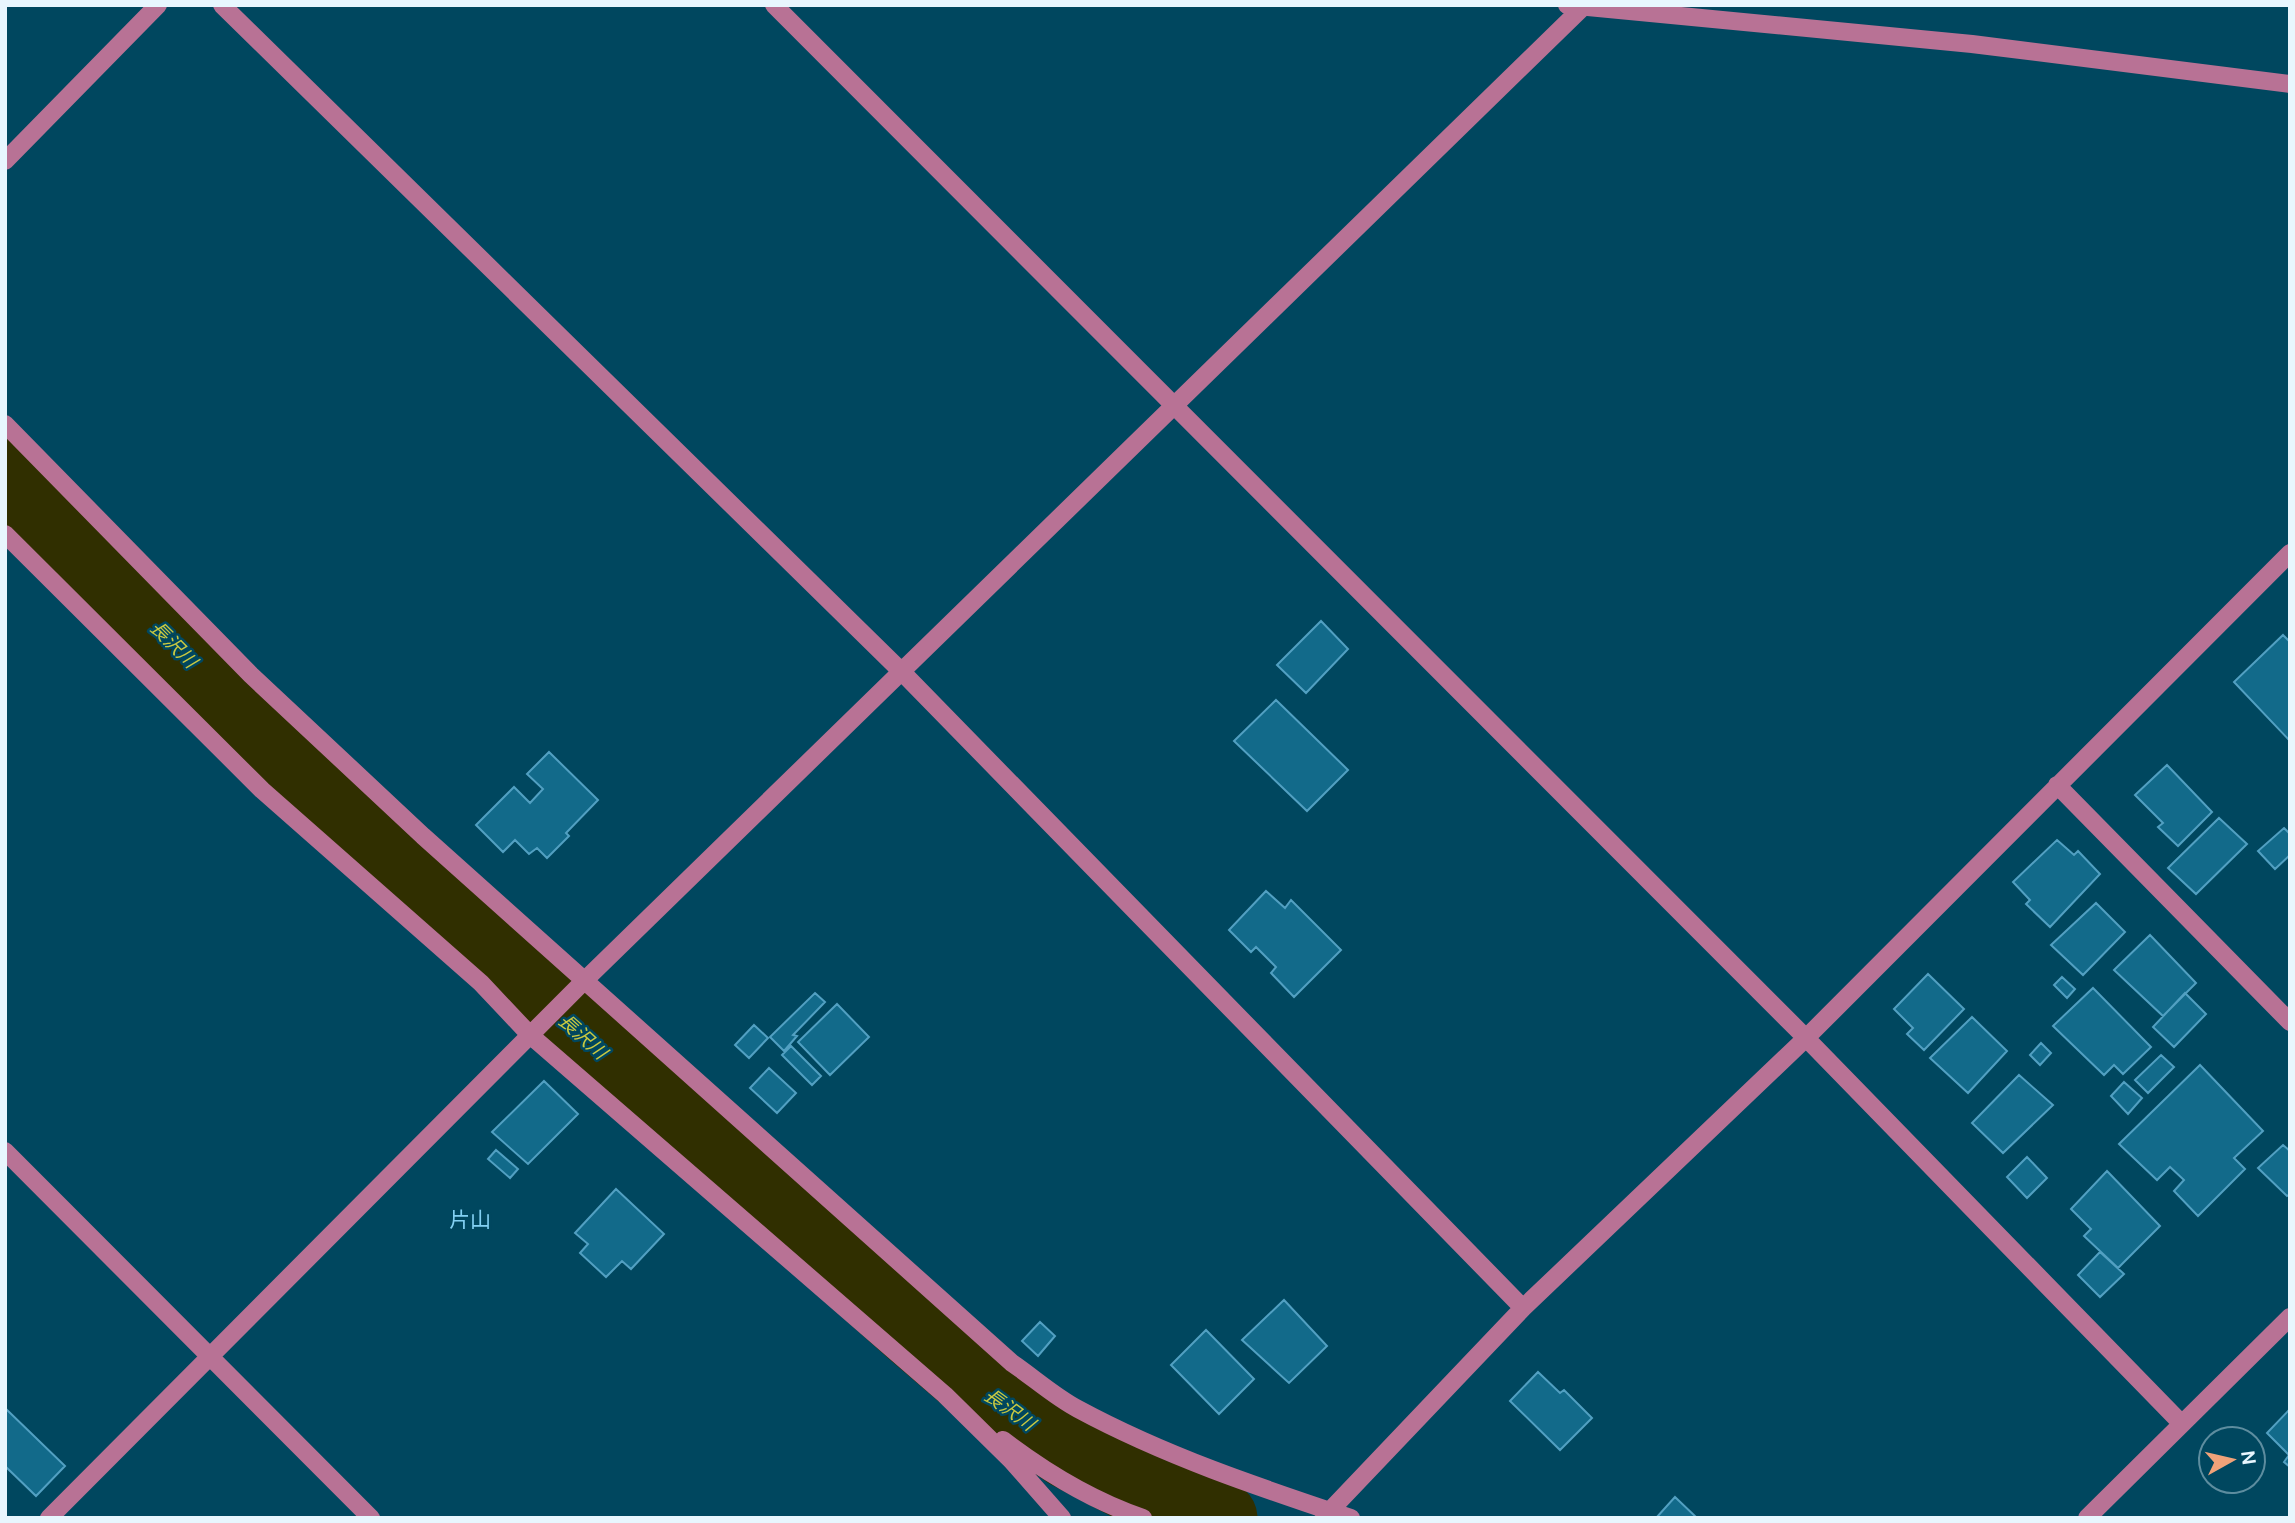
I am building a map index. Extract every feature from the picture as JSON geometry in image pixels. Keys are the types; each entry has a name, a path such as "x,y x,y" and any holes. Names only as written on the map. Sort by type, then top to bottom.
{"street":[{"path":"5,162 158,5"},
{"path":"222,5 902,672 1523,1308"},
{"path":"774,5 1806,1038 2182,1424"},
{"path":"49,1518 581,984 1579,6 1972,44 2290,85"},
{"path":"5,424 251,675 581,984 1023,1371 1075,1408 1150,1445 1327,1514 1351,1518"},
{"path":"5,534 262,790 945,1395 1011,1460 1062,1518"},
{"path":"1327,1514 1523,1308 1806,1038 2290,552"},
{"path":"2057,785 2290,1022"},
{"path":"5,1151 371,1518"},
{"path":"2087,1518 2290,1317"},
{"path":"945,1395 1020,1453 1115,1508 1143,1518"}],"building":[{"path":"1321,621 1348,649 1306,693 1277,665"},
{"path":"2283,635 2290,642 2290,741 2234,682"},
{"path":"1276,700 1348,770 1307,811 1234,741"},
{"path":"549,752 598,800 566,833 569,836 547,858 537,848 529,854 515,840 503,852 476,825 514,787 530,803 543,789 527,774"},
{"path":"2167,765 2212,812 2178,846 2158,827 2163,823 2135,795"},
{"path":"2219,818 2247,844 2196,894 2168,868"},
{"path":"2284,828 2290,834 2290,855 2275,869 2258,851"},
{"path":"2057,840 2074,855 2078,851 2100,874 2050,927 2026,904 2030,900 2013,882"},
{"path":"1266,891 1285,908 1291,900 1341,950 1294,997 1271,973 1276,967 1256,947 1251,952 1229,930"},
{"path":"2096,903 2125,932 2083,975 2051,945"},
{"path":"2150,935 2196,983 2163,1016 2114,970"},
{"path":"1928,974 1964,1009 1924,1050 1907,1034 1913,1028 1894,1009"},
{"path":"2062,977 2075,989 2067,998 2054,985"},
{"path":"2093,988 2151,1047 2123,1074 2114,1065 2104,1075 2053,1026"},
{"path":"815,993 825,1002 793,1035 797,1036 784,1051 770,1037"},
{"path":"2185,993 2206,1014 2174,1047 2153,1027"},
{"path":"837,1004 869,1037 830,1075 798,1042"},
{"path":"1972,1017 2007,1051 1968,1093 1930,1058"},
{"path":"754,1025 768,1038 749,1058 735,1045"},
{"path":"2041,1043 2051,1053 2040,1065 2030,1055"},
{"path":"791,1046 821,1076 812,1085 782,1055"},
{"path":"2161,1055 2174,1067 2148,1093 2135,1080"},
{"path":"2200,1065 2263,1131 2234,1158 2245,1169 2198,1216 2174,1191 2184,1180 2170,1167 2157,1180 2119,1144"},
{"path":"769,1068 796,1093 777,1113 750,1088"},
{"path":"2019,1075 2053,1105 2003,1153 1972,1123"},
{"path":"544,1081 578,1114 528,1164 492,1132"},
{"path":"2124,1082 2142,1098 2128,1114 2111,1096"},
{"path":"2283,1145 2290,1151 2290,1194 2287,1196 2258,1168"},
{"path":"496,1150 518,1169 510,1178 488,1159"},
{"path":"2027,1157 2047,1178 2027,1198 2007,1177"},
{"path":"2107,1171 2160,1226 2118,1268 2084,1236 2091,1229 2071,1209"},
{"path":"616,1189 664,1234 631,1269 622,1261 606,1277 580,1253 588,1244 575,1233"},
{"path":"2100,1252 2124,1274 2100,1297 2078,1275"},
{"path":"1284,1300 1327,1346 1289,1383 1242,1340"},
{"path":"1040,1322 1055,1336 1038,1356 1022,1341"},
{"path":"1206,1330 1254,1379 1219,1414 1171,1365"},
{"path":"1538,1372 1560,1393 1564,1390 1592,1418 1560,1450 1510,1401"},
{"path":"5,1408 65,1466 36,1496 5,1466"},
{"path":"2290,1409 2290,1467 2284,1462 2289,1455 2267,1433"},
{"path":"1675,1497 1697,1518 1656,1518"}],"waterway":[{"name":"長沢川","path":"5,475 265,736 529,987 914,1331 991,1397 1068,1451 1151,1495 1220,1518"}],"district":[{"name":"片山","path":"470,1220"}]}
